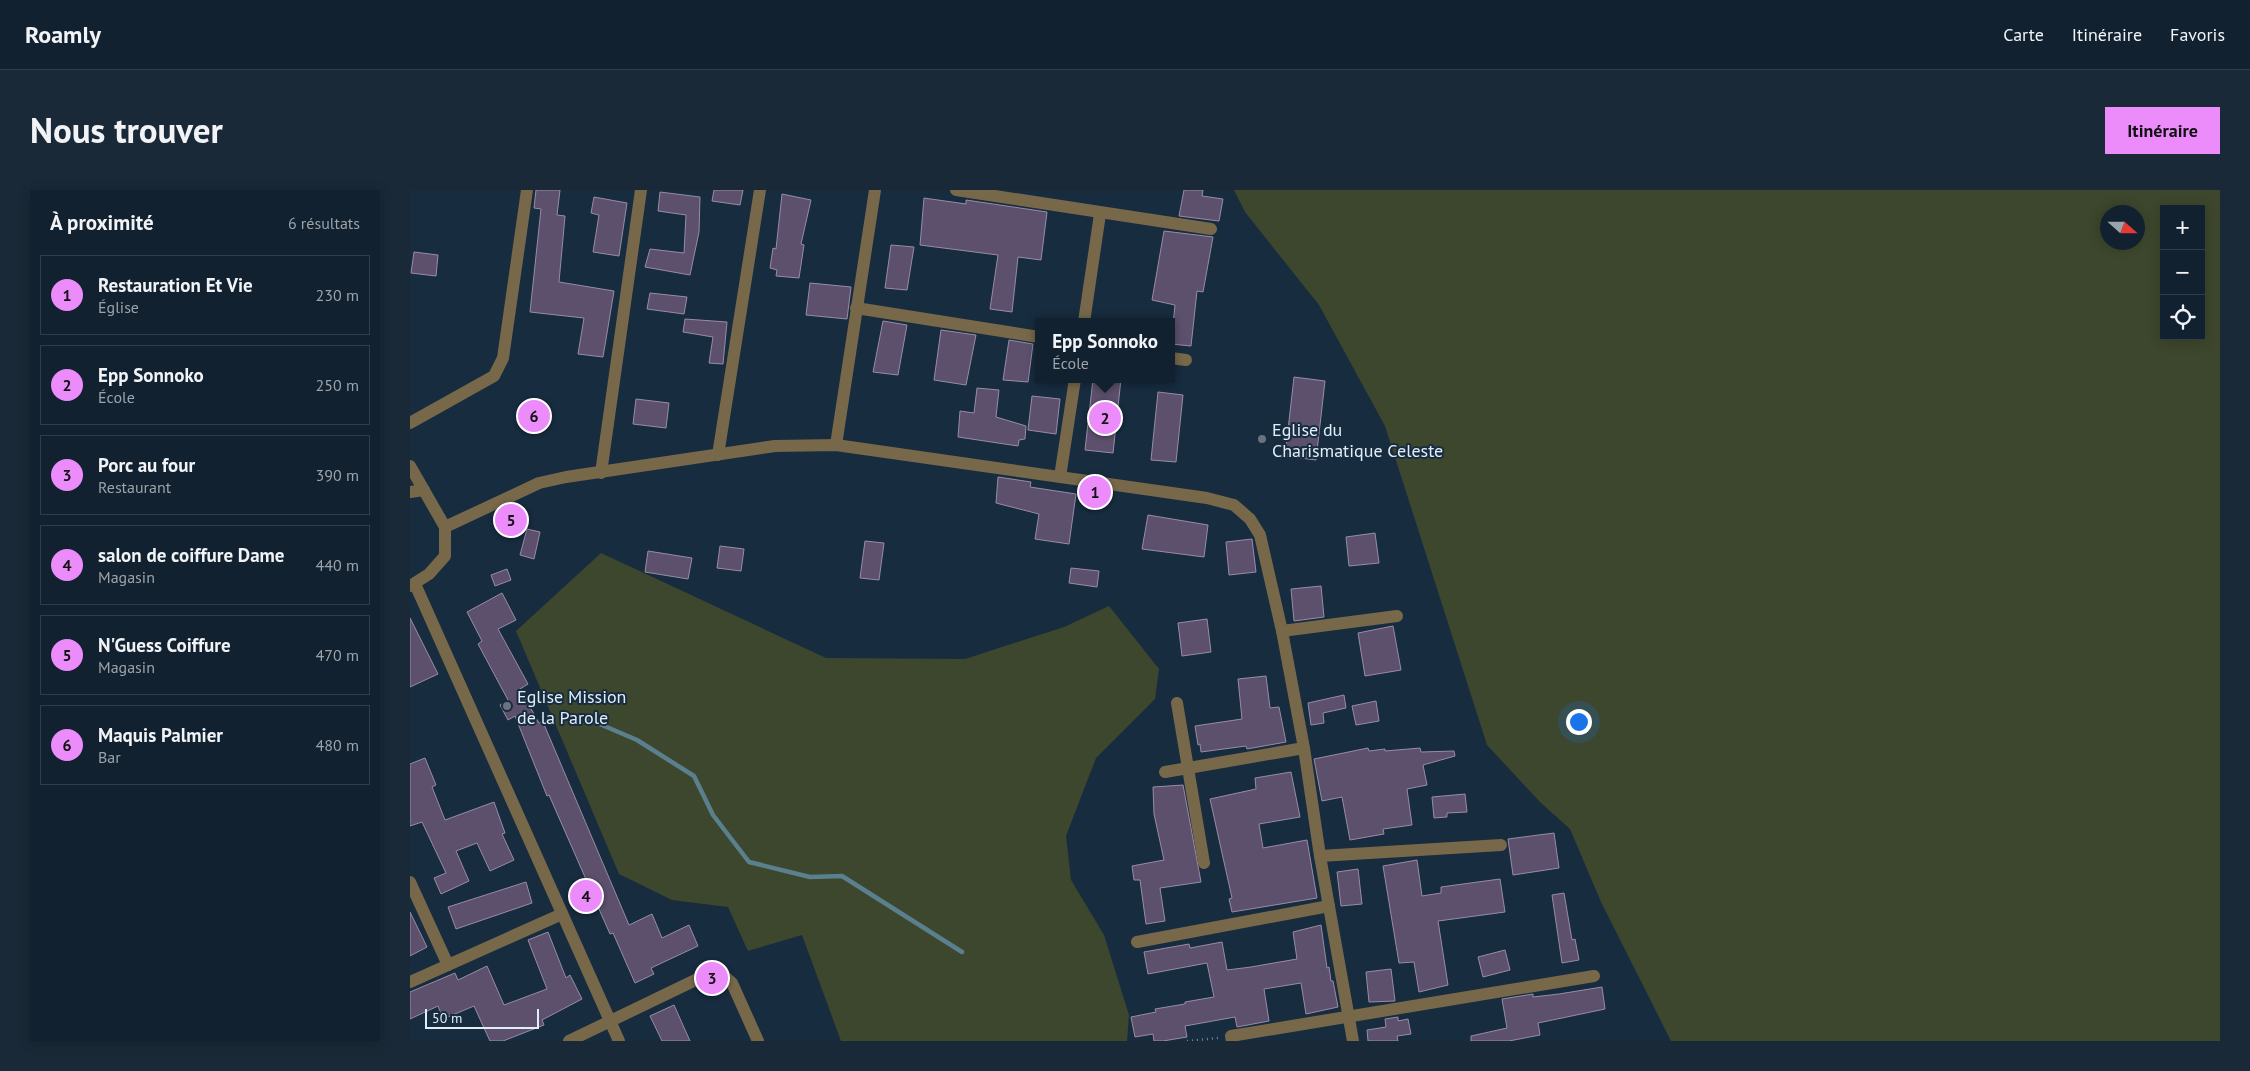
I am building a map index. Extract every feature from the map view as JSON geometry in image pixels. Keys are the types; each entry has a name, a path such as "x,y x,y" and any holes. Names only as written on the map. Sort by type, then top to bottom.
{"street":[{"path":"410,423 494,376 499,369 504,358 527,190"},
{"path":"601,473 640,190"},
{"path":"718,455 760,190"},
{"path":"836,445 856,308 866,260 875,190"},
{"path":"956,190 1100,214 1211,229"},
{"path":"1085,318 1100,214"},
{"path":"856,308 1035,336"},
{"path":"1175,359 1186,360"},
{"path":"1060,477 1074,383"},
{"path":"445,527 539,483 566,477 775,446 836,445 1207,498 1234,505 1250,518 1260,535 1282,631 1304,748 1320,856 1353,1041"},
{"path":"410,466 445,527 445,556 429,574 413,585 619,1041"},
{"path":"410,492 424,490"},
{"path":"1282,631 1397,616"},
{"path":"1177,703 1204,863"},
{"path":"1165,772 1304,748"},
{"path":"1320,856 1501,845"},
{"path":"410,882 448,965"},
{"path":"1137,942 1329,906"},
{"path":"410,982 562,914"},
{"path":"569,1041 710,973 724,976 732,983 758,1041"},
{"path":"1232,1039 1594,976"}],"path":[{"path":"1188,1041 1232,1039"}],"green space":[{"path":"1234,190 2220,190 2220,1041 1671,1041 1601,902 1570,829 1540,802 1487,745 1385,426 1319,305 1245,212"},
{"path":"601,553 826,658 965,659 1064,627 1109,606 1159,669 1155,699 1096,758 1066,836 1071,880 1104,935 1129,1015 1127,1041 841,1041 802,935 748,951 728,907 672,900 619,874 516,631"}],"building":[{"path":"536,190 560,190 557,215 565,216 559,282 614,291 603,357 578,354 584,318 530,312 541,209 534,208"},
{"path":"714,190 743,190 740,205 712,201"},
{"path":"1184,190 1203,190 1202,196 1223,199 1219,221 1179,216"},
{"path":"660,192 700,197 699,232 690,275 645,267 650,249 684,253 686,215 658,211"},
{"path":"782,194 811,200 801,244 804,245 799,278 776,276 777,270 770,268 773,248 776,249"},
{"path":"594,197 627,203 619,256 593,252 599,215 591,213"},
{"path":"924,198 966,204 966,200 1047,212 1041,260 1018,257 1012,312 990,309 998,255 920,245"},
{"path":"1164,231 1213,237 1203,292 1197,291 1191,346 1175,344 1175,305 1152,300"},
{"path":"891,245 914,247 907,290 885,288"},
{"path":"414,252 438,255 436,276 411,273"},
{"path":"810,283 851,287 847,319 806,315"},
{"path":"650,293 687,297 684,314 647,309"},
{"path":"685,319 727,322 723,364 709,363 713,337 683,332"},
{"path":"883,321 907,325 898,375 873,372"},
{"path":"941,330 976,335 966,385 934,380"},
{"path":"1009,340 1033,344 1028,382 1003,380"},
{"path":"1294,377 1325,381 1316,460 1285,456"},
{"path":"1093,383 1121,383 1113,453 1085,450"},
{"path":"977,388 999,390 996,417 1026,426 1025,439 1019,440 1018,446 958,437 960,411 974,413"},
{"path":"1158,392 1183,395 1176,462 1151,460"},
{"path":"1032,396 1060,399 1056,434 1028,430"},
{"path":"636,399 669,403 666,428 633,424"},
{"path":"998,477 1031,482 1030,487 1076,494 1069,544 1035,539 1039,514 996,503"},
{"path":"1148,515 1208,525 1204,557 1142,549"},
{"path":"527,529 540,532 534,559 520,555"},
{"path":"1375,533 1379,563 1349,566 1346,537"},
{"path":"1252,539 1256,572 1229,575 1226,542"},
{"path":"865,541 884,543 879,580 860,578"},
{"path":"720,546 744,549 741,571 717,568"},
{"path":"648,551 692,558 688,579 645,572"},
{"path":"1071,568 1099,571 1097,587 1069,583"},
{"path":"507,569 511,580 495,586 491,575"},
{"path":"1321,586 1324,617 1294,621 1291,589"},
{"path":"502,593 516,620 498,629 528,684 520,689 539,723 543,722 629,925 652,914 662,938 689,925 698,946 651,968 654,974 635,983 613,933 610,934 549,795 547,796 515,716 508,720 500,705 508,700 478,644 482,641 467,612"},
{"path":"410,618 438,674 410,687"},
{"path":"1207,619 1211,652 1182,656 1178,623"},
{"path":"1393,626 1401,670 1365,676 1358,633"},
{"path":"1266,676 1270,708 1279,707 1286,742 1247,749 1246,746 1201,752 1195,726 1242,719 1238,679"},
{"path":"1344,695 1346,708 1323,713 1324,723 1311,725 1308,703"},
{"path":"1376,701 1379,721 1356,725 1352,706"},
{"path":"1368,748 1369,751 1420,748 1421,752 1454,751 1455,756 1423,765 1427,785 1407,789 1412,825 1383,829 1384,834 1350,840 1342,797 1322,801 1314,759"},
{"path":"425,758 436,785 432,787 445,820 494,802 505,833 502,834 514,860 490,871 477,843 456,851 469,881 441,894 434,878 446,873 422,822 410,826 410,764"},
{"path":"1291,772 1300,817 1259,824 1263,848 1307,840 1317,898 1232,912 1229,899 1232,898 1210,799 1256,789 1255,778"},
{"path":"1183,785 1201,882 1160,888 1165,921 1146,924 1140,880 1134,880 1132,866 1164,860 1154,814 1153,787"},
{"path":"1465,794 1467,812 1447,813 1447,817 1434,818 1432,797"},
{"path":"1554,833 1559,868 1513,875 1508,839"},
{"path":"1417,860 1422,896 1441,893 1441,887 1500,879 1505,912 1438,921 1448,985 1419,992 1414,962 1399,963 1383,866"},
{"path":"1358,869 1362,904 1341,906 1337,872"},
{"path":"526,882 532,903 456,929 448,907"},
{"path":"1564,893 1572,940 1575,939 1579,960 1562,963 1552,895"},
{"path":"410,912 427,947 410,956"},
{"path":"1321,925 1327,968 1329,967 1331,981 1333,981 1338,1007 1306,1014 1301,983 1264,989 1269,1021 1237,1027 1235,1017 1185,1026 1187,1037 1154,1041 1153,1034 1135,1037 1131,1017 1156,1012 1155,1009 1214,997 1207,963 1148,974 1144,952 1189,944 1190,948 1222,942 1227,970 1251,967 1297,959 1293,932"},
{"path":"548,932 566,978 570,975 582,999 542,1020 544,1025 503,1041 490,1041 474,1006 443,1019 438,1006 410,1019 410,992 455,973 458,980 487,966 504,1005 547,989 528,940"},
{"path":"1505,950 1510,970 1483,977 1478,957"},
{"path":"1391,969 1395,1001 1369,1002 1366,972"},
{"path":"1602,987 1605,1009 1538,1023 1540,1035 1509,1041 1471,1041 1471,1036 1507,1028 1502,999 1533,994 1533,997 1559,994"},
{"path":"674,1005 690,1041 662,1041 650,1016"},
{"path":"1398,1017 1398,1021 1408,1019 1411,1034 1397,1036 1398,1041 1368,1041 1367,1030 1386,1027 1385,1019"}],"waterway":[{"path":"588,719 637,740 694,776 713,815 749,862 810,877 842,876 962,952"}],"place":[{"name":"Maquis Palmier","path":"534,416"},
{"name":"Epp Sonnoko","path":"1105,418"},
{"name":"Eglise du Charismatique Celeste","path":"1262,439"},
{"name":"Restauration Et Vie","path":"1095,492"},
{"name":"N'Guess Coiffure","path":"511,520"},
{"name":"Eglise Mission de la Parole","path":"507,706"},
{"name":"salon de coiffure Dame","path":"586,896"},
{"name":"Porc au four","path":"712,978"}]}
